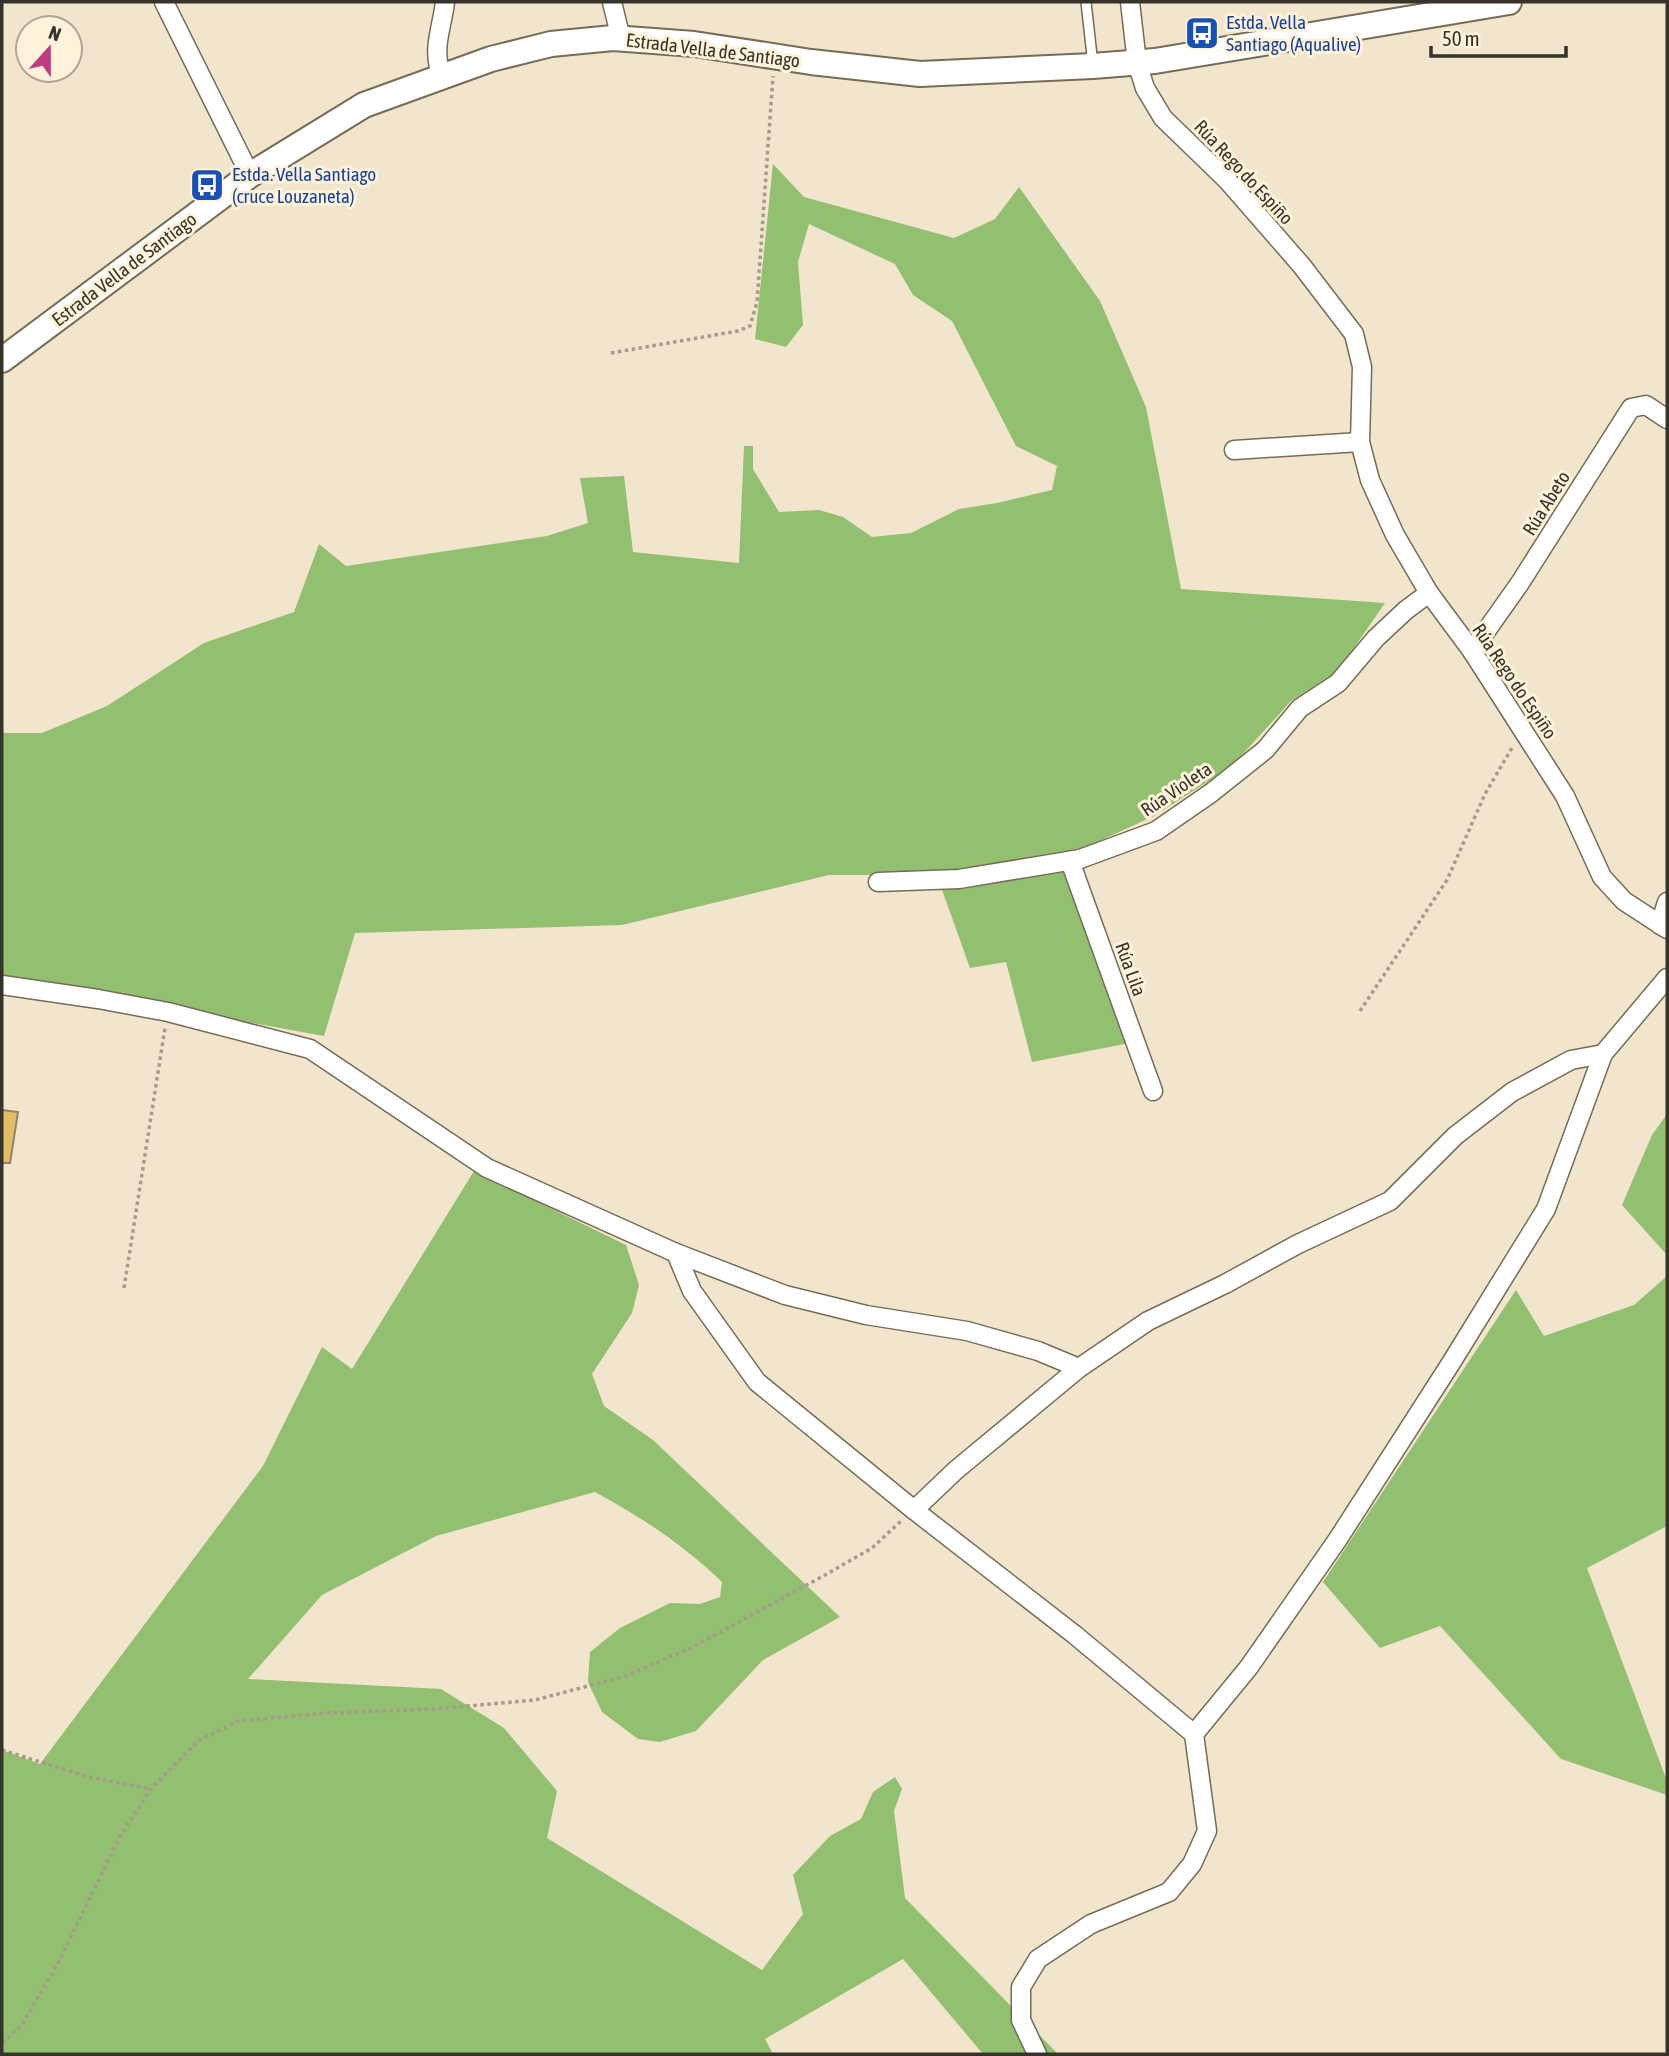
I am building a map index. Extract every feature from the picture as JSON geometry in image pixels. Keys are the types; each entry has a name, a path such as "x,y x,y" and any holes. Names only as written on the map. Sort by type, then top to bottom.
{"main road":[{"name":"Estrada Vella de Santiago","path":"2,360 250,175 364,104 491,59 551,44 621,38 694,44 774,57 920,74 1137,62 1509,2"}],"street":[{"path":"164,2 250,175"},
{"path":"442,76 436,62 436,51 445,2"},
{"path":"612,2 621,38"},
{"name":"Rúa Rego do Espiño","path":"1130,2 1137,62 1145,88 1163,118 1236,191 1302,266 1354,334 1362,366 1360,442 1370,480 1395,536 1429,593 1472,651 1565,796 1602,877 1624,901 1664,927 1667,902"},
{"name":"Rúa Abeto","path":"1472,651 1520,583 1631,408 1646,405 1667,419"},
{"path":"1234,450 1360,442"},
{"name":"Rúa Violeta","path":"878,882 959,879 1070,861 1156,831 1265,751 1300,708 1338,683 1376,638 1429,593"},
{"name":"Rúa Lila","path":"1070,861 1153,1091"},
{"path":"1194,1734 1249,1667 1338,1539 1451,1363 1546,1209 1603,1054 1667,978"},
{"path":"2,985 168,1012 310,1049 487,1168 676,1253 785,1295 866,1315 967,1331 1038,1352 1079,1368"},
{"path":"914,1510 956,1470 1079,1368 1147,1321 1225,1284 1298,1244 1390,1201 1455,1136 1512,1091 1572,1060 1603,1054"},
{"path":"676,1253 692,1291 757,1382 1194,1734 1207,1831 1192,1864 1169,1892 1091,1924 1038,1959 1021,1987 1021,2020 1037,2054"}],"lane":[{"path":"1086,2 1093,66"}],"path":[{"path":"611,353 738,331 750,326 757,302 774,57"},
{"path":"1360,1011 1447,880 1485,794 1524,730"},
{"path":"124,1288 168,1012"},
{"path":"2,2043 21,2026 51,1975 120,1836 151,1788 198,1741 238,1721 535,1700 622,1677 691,1648 860,1555 872,1548 914,1510"},
{"path":"2,1750 89,1777 151,1788"}],"green space":[{"path":"773,164 804,197 954,238 995,219 1019,187 1100,301 1146,407 1181,589 1385,603 1338,671 1291,701 1232,766 1154,816 1071,854 1135,1042 1032,1062 1006,962 970,968 941,887 898,875 829,875 622,925 355,933 324,1036 2,977 2,733 42,733 107,706 204,643 294,612 319,544 346,566 547,536 588,523 580,478 624,476 633,552 739,563 744,446 753,446 753,469 779,512 819,510 843,517 872,537 911,533 959,509 1052,490 1057,466 1016,446 952,321 913,295 895,264 809,224 798,262 803,325 786,347 755,339"},
{"path":"1667,1114 1667,1255 1622,1205 1652,1135"},
{"path":"474,1171 626,1245 639,1285 632,1313 592,1374 604,1406 653,1440 840,1617 763,1660 696,1731 660,1742 638,1739 602,1712 588,1682 590,1652 620,1628 670,1603 700,1604 720,1597 722,1582 662,1532 595,1492 436,1536 322,1595 248,1679 441,1689 504,1728 557,1791 547,1838 762,1970 803,1914 793,1875 830,1836 861,1819 873,1792 895,1777 902,1789 894,1811 905,1898 1057,2053 983,2054 903,1959 765,2039 773,2054 2,2054 2,1750 40,1764 263,1466 322,1347 352,1369"},
{"path":"1667,1276 1667,1526 1587,1568 1667,1781 1667,1795 1561,1759 1440,1626 1380,1648 1323,1582 1516,1290 1544,1336 1634,1305"}],"building":[{"path":"2,1110 18,1112 10,1163 2,1163"}],"place":[{"name":"Estda. Vella Santiago (Aqualive)","path":"1202,33"},
{"name":"Estda. Vella Santiago (cruce Louzaneta)","path":"207,185"}]}
